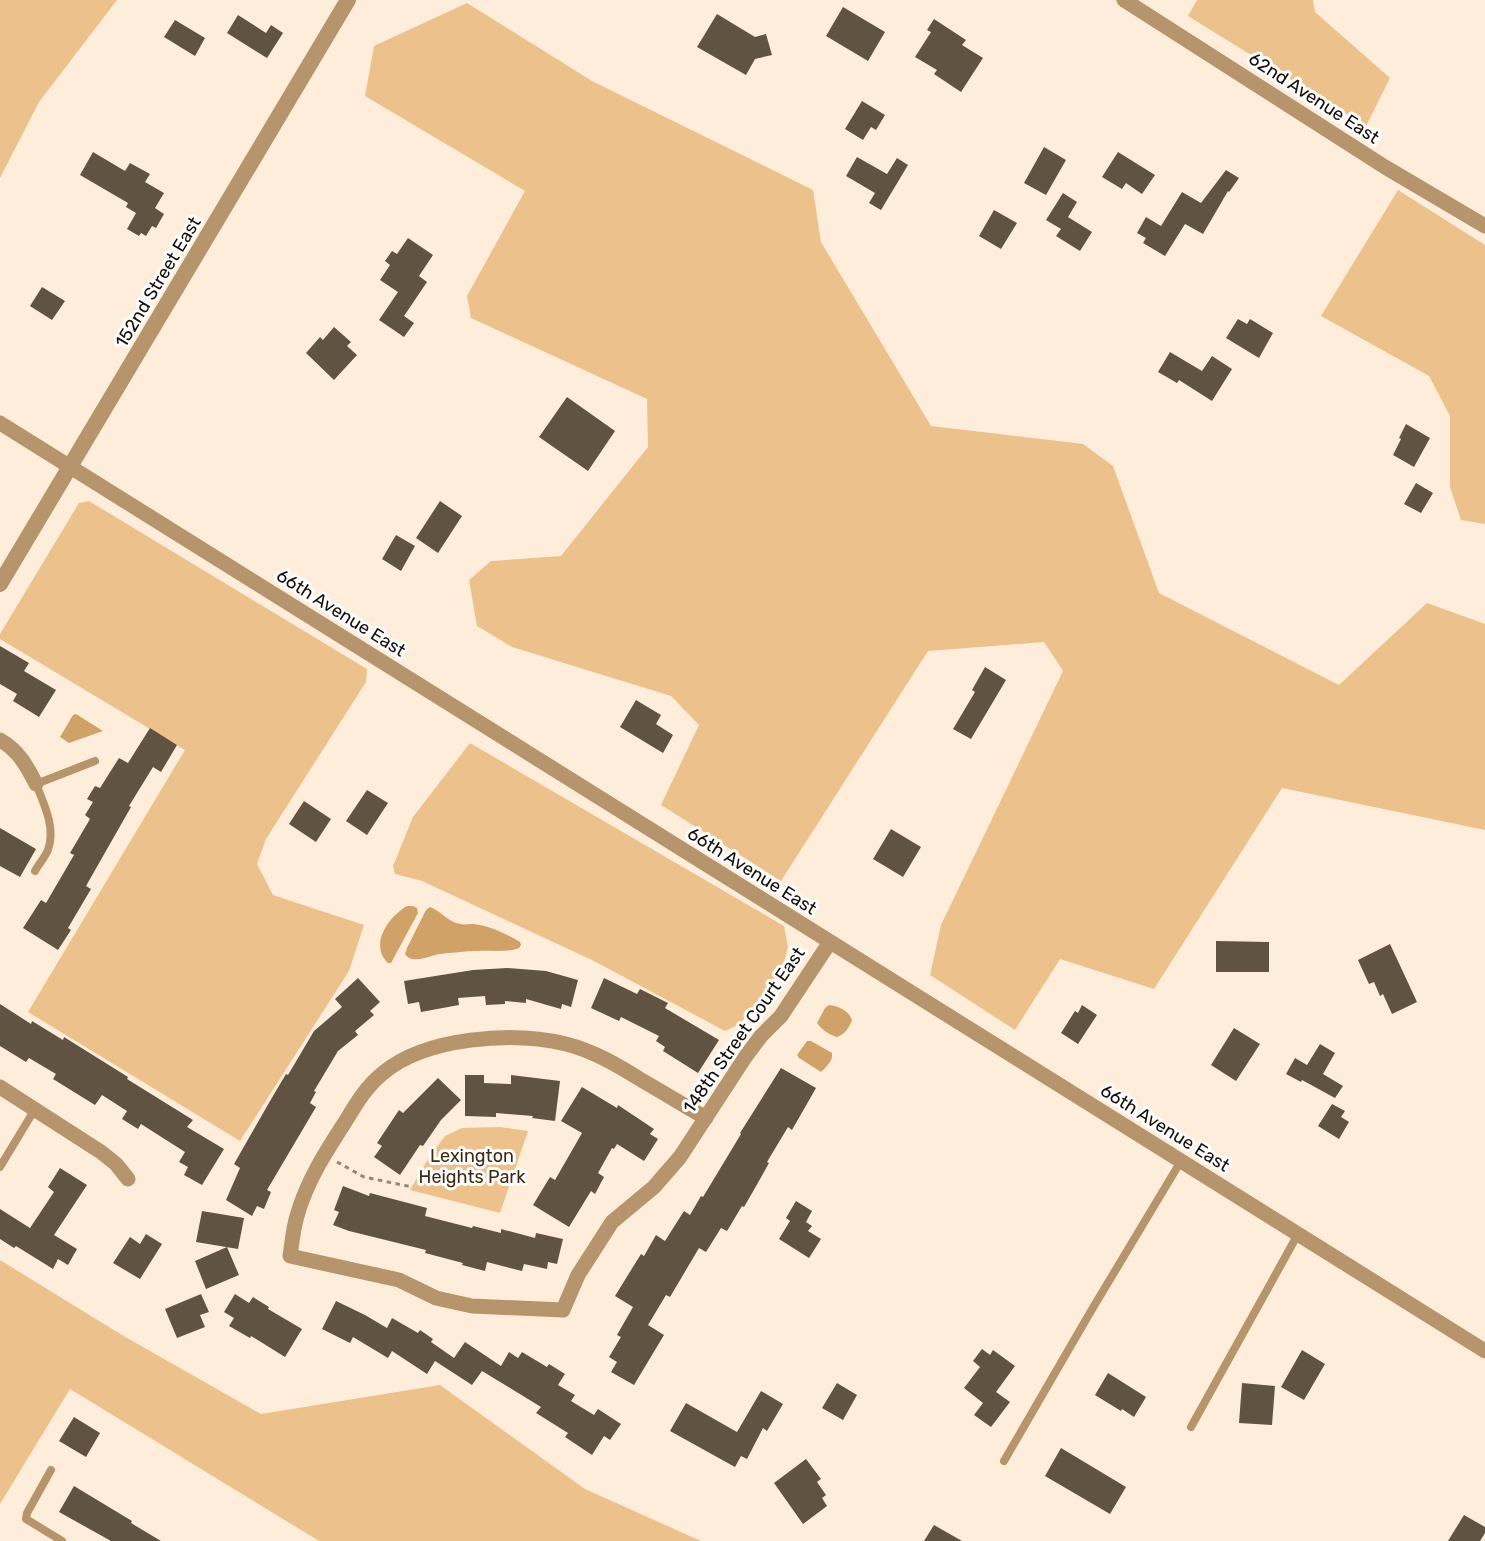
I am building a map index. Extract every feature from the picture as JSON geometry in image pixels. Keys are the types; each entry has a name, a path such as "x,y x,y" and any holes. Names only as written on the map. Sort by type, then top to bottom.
{"street":[{"name":"152nd Street East","path":"0,584 348,0"},
{"name":"62nd Avenue East","path":"1124,0 1385,167 1485,226"},
{"name":"66th Avenue East","path":"0,423 1485,1351"},
{"path":"1,742 8,744 19,754 36,784"},
{"name":"148th Street Court East","path":"324,1154 309,1183 297,1216 290,1256 399,1280 436,1298 472,1306 563,1310 578,1275 612,1222 654,1186 681,1157 746,1056 761,1036 781,1016 830,942"},
{"path":"324,1154 364,1091 383,1073 402,1060 454,1043 504,1037 567,1044 596,1054 705,1118"},
{"path":"0,1087 101,1152 117,1164 128,1179"}],"lane":[{"path":"35,871 49,849 50,830 48,813 36,784 95,761"},
{"path":"0,1167 35,1109"},
{"path":"1004,1461 1181,1161"},
{"path":"1191,1427 1298,1234"},
{"path":"51,1470 27,1513 26,1519 62,1541"}],"path":[{"path":"324,1154 364,1177 412,1187"}],"green space":[{"path":"0,0 117,0 39,102 0,178"},
{"path":"1197,0 1313,0 1315,12 1390,78 1366,126 1188,16"},
{"path":"467,3 592,81 813,190 821,242 931,426 1083,444 1113,466 1159,593 1339,685 1427,603 1485,624 1485,830 1282,788 1154,989 1060,959 1015,1030 930,975 941,925 1063,671 1044,642 928,651 781,881 661,805 699,725 671,696 512,647 477,626 469,580 491,561 561,556 648,447 647,399 471,318 467,296 525,191 365,96 374,46"},
{"path":"1398,190 1485,245 1485,524 1461,520 1450,487 1450,416 1429,376 1321,316"},
{"path":"89,501 367,669 366,682 266,839 257,864 273,895 364,925 349,971 240,1141 28,1012 185,750 0,639 0,634 79,503"},
{"path":"470,743 784,926 788,947 782,970 740,1024 725,1031 594,961 422,881 395,874 393,866 413,817"},
{"name":"Lexington Heights Park","path":"500,1127 528,1131 500,1213 410,1190 445,1136 462,1128"},
{"path":"0,1260 122,1335 261,1414 440,1385 585,1489 701,1541 319,1541 70,1389 0,1504"}],"shaded area":[{"path":"76,714 103,731 69,743 60,737 73,715"},
{"path":"407,906 417,908 418,913 391,963 388,963 380,948 383,932 393,917"},
{"path":"430,907 456,923 492,928 515,939 521,945 519,948 509,950 440,954 412,959 405,954 407,948 426,910"},
{"path":"829,1005 843,1010 852,1020 850,1026 837,1037 826,1032 817,1023"},
{"path":"807,1041 832,1053 831,1061 821,1072 797,1055"}],"building":[{"path":"843,7 885,32 868,61 826,36"},
{"path":"717,14 755,37 766,34 772,55 755,59 746,75 697,47"},
{"path":"238,15 266,33 271,25 283,33 267,58 227,33"},
{"path":"934,19 966,40 962,45 983,58 961,92 934,74 937,70 915,57 931,32 927,30"},
{"path":"175,20 205,38 195,56 164,37"},
{"path":"862,101 885,115 876,130 871,127 863,140 845,129"},
{"path":"1044,147 1066,160 1046,195 1024,183"},
{"path":"93,152 125,171 130,163 150,174 145,182 164,193 155,208 164,214 156,228 152,226 146,236 141,233 139,236 127,229 136,213 126,207 128,203 80,175"},
{"path":"1118,152 1155,175 1142,194 1126,183 1122,189 1102,177"},
{"path":"857,157 887,174 897,158 908,165 881,210 869,203 875,193 846,176"},
{"path":"1226,170 1239,178 1228,191 1203,234 1185,224 1165,256 1143,243 1146,238 1137,233 1146,217 1161,226 1182,192 1201,203"},
{"path":"1063,193 1077,202 1068,217 1092,232 1080,251 1056,236 1061,229 1046,220"},
{"path":"994,210 1017,223 1001,249 979,236"},
{"path":"408,238 433,255 419,276 427,282 404,316 414,323 404,337 379,320 398,292 380,280 390,265 385,261 392,251 397,254"},
{"path":"42,287 65,301 52,320 30,306"},
{"path":"1238,319 1247,324 1250,319 1273,333 1259,358 1226,338"},
{"path":"334,327 351,342 347,346 357,355 334,380 306,353 320,337 323,340"},
{"path":"1170,352 1202,371 1212,356 1232,369 1212,401 1179,380 1177,383 1158,372"},
{"path":"567,397 615,431 588,471 539,437"},
{"path":"1406,424 1430,438 1414,467 1393,455"},
{"path":"1416,483 1433,493 1421,513 1404,504"},
{"path":"440,501 462,516 438,553 416,538"},
{"path":"396,535 415,546 401,571 382,559"},
{"path":"0,646 29,663 24,671 56,690 39,717 13,701 17,694 0,684"},
{"path":"985,667 1006,680 971,739 953,729 975,692 972,690"},
{"path":"636,700 661,715 656,724 673,735 663,753 620,727"},
{"path":"150,728 177,745 161,772 153,767 129,806 131,807 86,886 91,889 68,928 71,930 58,950 23,928 41,900 46,903 74,855 70,853 90,819 85,815 93,802 87,799 95,786 100,788 119,758 128,763"},
{"path":"367,790 388,803 367,835 346,821"},
{"path":"304,801 331,819 316,842 289,824"},
{"path":"0,828 36,849 20,877 0,866"},
{"path":"891,829 921,847 903,877 873,859"},
{"path":"1216,941 1269,942 1269,972 1216,972"},
{"path":"1390,944 1417,1002 1392,1014 1383,994 1380,996 1374,982 1369,984 1358,960"},
{"path":"507,968 546,971 578,980 571,1007 562,1004 561,1009 526,999 526,1003 505,1001 505,1004 486,1005 485,996 458,998 459,1005 421,1012 419,1002 408,1004 404,981 473,970"},
{"path":"358,978 380,1002 370,1011 374,1015 355,1031 358,1035 338,1051 314,1091 316,1092 310,1103 316,1107 267,1190 271,1192 264,1209 257,1206 252,1216 226,1200 240,1168 234,1164 286,1074 288,1075 314,1031 342,1007 335,999"},
{"path":"604,978 637,994 640,989 668,1003 665,1008 719,1040 698,1073 663,1051 665,1047 656,1041 659,1036 621,1017 619,1021 591,1008"},
{"path":"0,1004 31,1024 32,1021 63,1040 64,1037 193,1120 187,1127 224,1149 202,1185 184,1175 188,1167 179,1162 185,1152 141,1124 138,1129 122,1119 127,1111 102,1095 95,1105 53,1079 56,1074 29,1058 26,1062 0,1046"},
{"path":"1082,1005 1097,1015 1078,1044 1061,1033 1075,1011 1078,1013"},
{"path":"1234,1028 1260,1044 1236,1081 1211,1065"},
{"path":"1320,1044 1335,1053 1323,1074 1343,1086 1335,1098 1286,1074 1295,1058 1307,1065"},
{"path":"781,1068 816,1088 792,1130 788,1127 744,1207 742,1206 727,1231 721,1228 706,1252 699,1248 670,1297 666,1295 648,1325 664,1335 634,1385 611,1372 617,1362 609,1357 621,1337 617,1335 633,1307 615,1296 641,1254 644,1256 656,1235 665,1241 684,1211 690,1215"},
{"path":"465,1075 484,1075 484,1083 511,1084 511,1075 560,1081 555,1121 532,1118 533,1116 496,1113 496,1117 465,1116"},
{"path":"438,1078 461,1100 441,1120 423,1146 420,1145 400,1175 374,1157 382,1146 377,1143 399,1110 403,1113"},
{"path":"582,1087 617,1108 618,1105 654,1129 650,1134 658,1139 644,1161 617,1144 614,1149 612,1148 598,1173 604,1177 595,1194 591,1191 569,1227 533,1205 550,1177 555,1180 582,1133 561,1121"},
{"path":"1332,1104 1345,1111 1341,1117 1349,1122 1339,1139 1318,1126"},
{"path":"60,1168 87,1185 54,1235 77,1249 68,1265 58,1259 53,1269 0,1239 0,1209 30,1228 54,1192 48,1187"},
{"path":"343,1186 369,1196 370,1193 427,1208 425,1216 472,1228 473,1226 501,1233 501,1229 535,1238 536,1233 563,1239 557,1264 548,1262 547,1269 524,1264 522,1271 487,1262 485,1271 425,1253 426,1250 349,1231 333,1225 339,1212 334,1210"},
{"path":"796,1201 812,1211 806,1222 812,1226 808,1231 821,1239 809,1258 779,1239 790,1221 786,1218"},
{"path":"202,1211 244,1218 238,1249 196,1242"},
{"path":"146,1234 162,1244 140,1279 113,1263 130,1237 140,1244"},
{"path":"227,1247 239,1275 206,1289 195,1261"},
{"path":"201,1294 209,1312 200,1315 205,1327 177,1338 165,1309"},
{"path":"235,1294 249,1303 253,1297 269,1307 268,1309 302,1329 285,1357 251,1336 250,1338 229,1326 234,1318 224,1312"},
{"path":"336,1301 387,1328 392,1318 418,1333 420,1330 433,1339 431,1342 454,1358 465,1342 501,1366 509,1352 518,1358 522,1352 547,1367 549,1364 565,1374 558,1385 575,1395 571,1401 594,1415 598,1409 621,1424 610,1440 604,1436 592,1455 565,1437 568,1433 536,1413 541,1407 482,1371 472,1385 435,1361 427,1374 392,1351 388,1358 353,1337 350,1343 322,1329"},
{"path":"982,1349 990,1355 993,1350 1015,1366 996,1392 1010,1402 991,1427 974,1415 983,1403 964,1388 980,1367 973,1361"},
{"path":"1302,1350 1325,1364 1304,1400 1281,1387"},
{"path":"1108,1373 1146,1397 1134,1417 1095,1395"},
{"path":"837,1383 857,1395 843,1420 822,1408"},
{"path":"1242,1383 1275,1386 1272,1425 1239,1423"},
{"path":"761,1391 783,1404 767,1431 763,1428 747,1459 741,1456 735,1467 670,1431 686,1403 737,1432"},
{"path":"74,1417 100,1433 86,1457 59,1441"},
{"path":"1061,1448 1126,1487 1110,1514 1045,1476"},
{"path":"806,1459 821,1479 817,1482 826,1495 822,1498 827,1506 803,1524 774,1483"},
{"path":"74,1486 161,1541 111,1541 59,1512"},
{"path":"1464,1515 1485,1527 1485,1533 1480,1541 1448,1541"},
{"path":"934,1525 962,1541 924,1541"}]}
